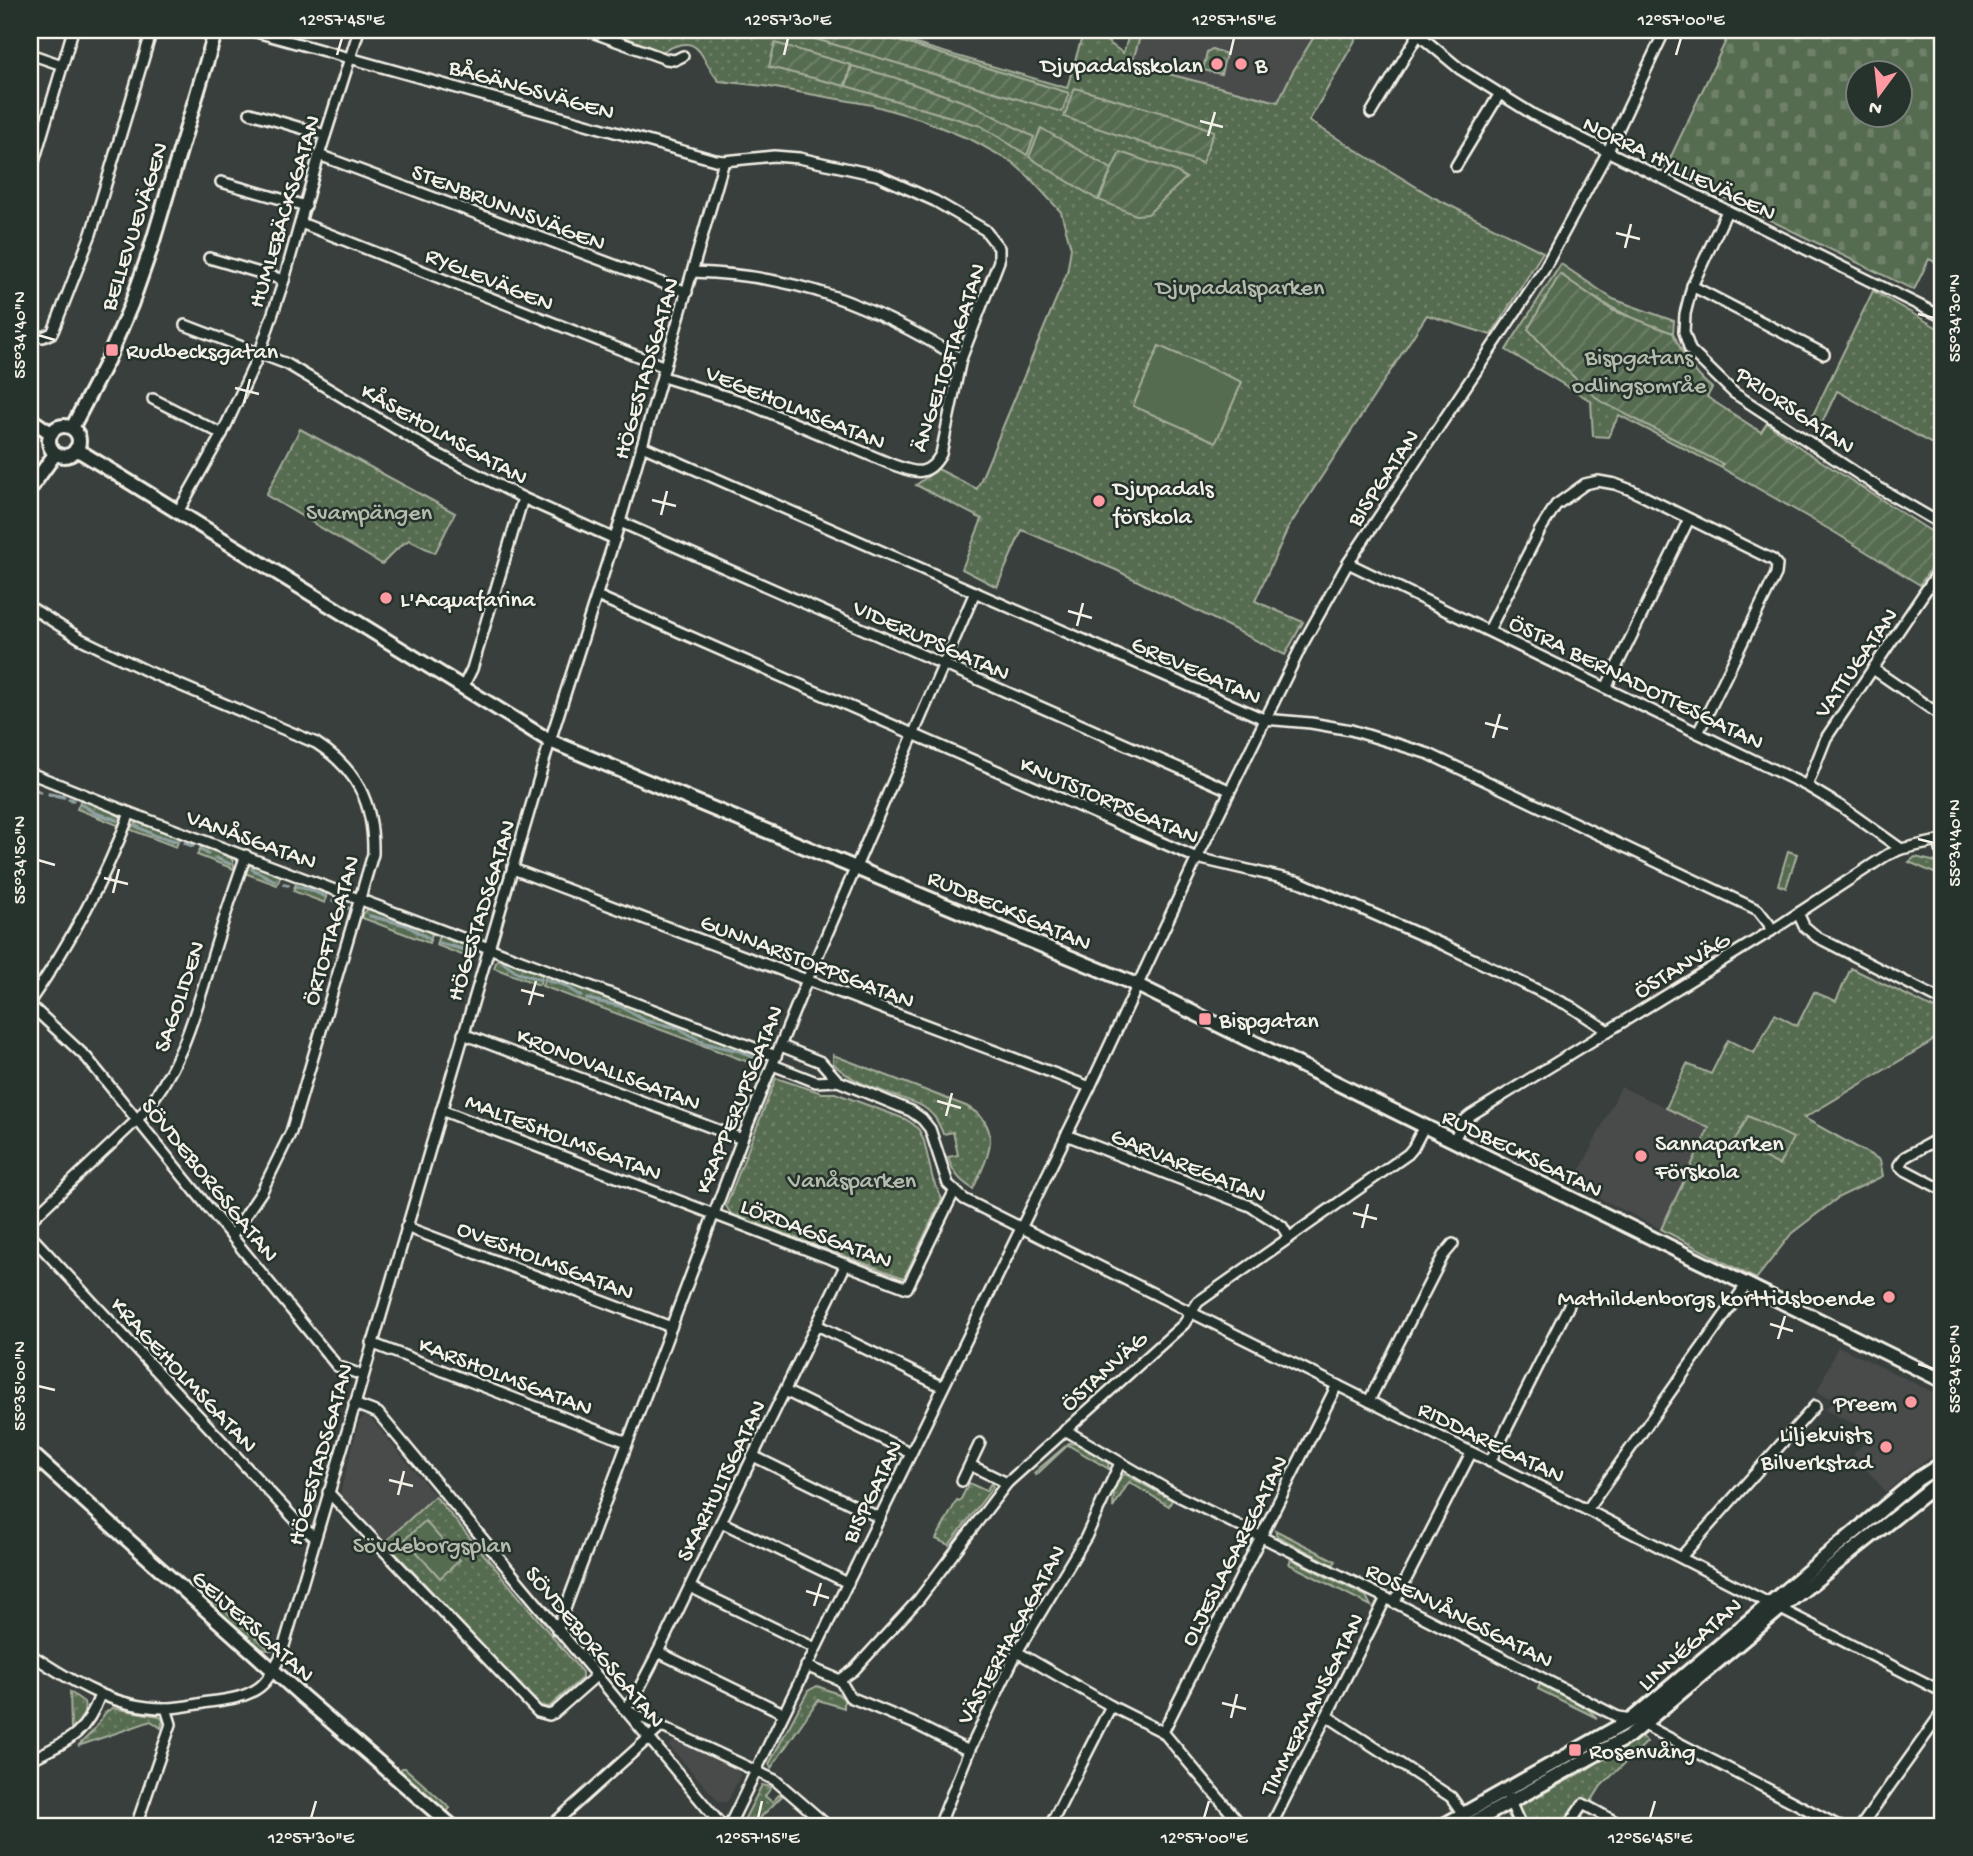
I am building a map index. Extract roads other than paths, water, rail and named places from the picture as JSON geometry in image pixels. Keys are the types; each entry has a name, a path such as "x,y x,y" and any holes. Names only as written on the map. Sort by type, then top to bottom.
{"street":[{"path":"30,175 73,30"},
{"path":"30,334 43,338 54,329 91,234 152,30"},
{"name":"BELLEVUEVÄGEN","path":"72,428 107,361 131,305 150,251 216,30"},
{"name":"BÅGÄNGSVÄGEN","path":"249,30 724,162"},
{"name":"HUMLEBÄCKSGATAN","path":"178,512 222,434 260,352 359,30"},
{"path":"586,30 666,59 675,60 683,56"},
{"name":"BISPGATAN","path":"729,1826 1022,1228 1229,790 1301,645 1348,563 1543,271 1607,153 1665,30"},
{"path":"1371,113 1416,32"},
{"name":"NORRA HYLLIEVÄGEN","path":"1416,32 1460,69 1499,95 1607,153 1943,317"},
{"path":"30,54 62,65"},
{"path":"1456,166 1499,95"},
{"path":"250,113 325,135"},
{"name":"STENBRUNNSVÄGEN","path":"319,155 687,292"},
{"name":"ÄNGELTOFTAGATAN","path":"724,162 774,156 849,167 905,186 985,230 999,248 999,261 961,359 941,454 927,471 916,472"},
{"name":"HÖGESTADSGATAN","path":"272,1670 281,1656 440,1110 550,741 615,539 724,162"},
{"path":"221,182 306,206"},
{"name":"PRIORSGATAN","path":"1727,211 1692,286 1684,332 1690,350 1734,393 1881,489 1943,525"},
{"name":"RYGLEVÄGEN","path":"301,223 664,372"},
{"path":"209,258 284,280"},
{"path":"693,272 750,275 803,286 841,298 900,323 961,359"},
{"path":"1692,286 1824,354"},
{"name":"KÅSEHOLMSGATAN","path":"185,325 287,364 436,453 523,498 615,539"},
{"name":"VEGEHOLMSGATAN","path":"664,372 744,401 880,460 916,472"},
{"path":"153,399 222,434"},
{"path":"30,419 51,433"},
{"path":"59,426 72,428 79,438 76,449 64,456 55,454 49,446 51,433 59,426"},
{"name":"GREVEGATAN","path":"642,446 1264,719 1350,730 1429,754 1758,910 1769,924 1771,932"},
{"name":"RUDBECKSGATAN","path":"76,449 550,741 1137,985 1943,1381"},
{"path":"30,489 55,454"},
{"path":"1489,630 1540,530 1556,505 1585,484 1598,481 1623,487 1773,560 1777,565 1776,573 1698,733"},
{"path":"463,687 472,669 523,498"},
{"path":"1606,688 1689,519"},
{"name":"VIDERUPSGATAN","path":"620,522 1229,790"},
{"name":"ÖSTRA BERNADOTTESGATAN","path":"1348,563 1807,786 1901,849"},
{"name":"VATTUGATAN","path":"1807,786 1826,738 1942,571"},
{"name":"KRAPPERUPSGATAN","path":"557,1630 742,1139 807,980 975,592"},
{"name":"KNUTSTORPSGATAN","path":"597,596 1197,858 1300,882 1444,945 1570,1006 1608,1031"},
{"name":"ÖRTOFTAGATAN","path":"30,607 81,639 149,672 300,735 330,752 353,777 364,794 370,813 373,854 291,1132 262,1191 232,1235"},
{"path":"1873,669 1943,717"},
{"name":"VANÅSGATAN","path":"30,772 130,813 489,947 774,1060"},
{"path":"30,1003 84,916 130,813"},
{"path":"1941,841 1943,858"},
{"name":"ÖSTANVÄG","path":"1453,1141 1471,1115 1771,932 1887,855 1901,849 1941,841"},
{"name":"SAGOLIDEN","path":"30,1221 138,1119 171,1075 188,1035 246,855"},
{"name":"GUNNARSTORPSGATAN","path":"513,869 1090,1087"},
{"path":"1798,913 1804,926 1817,937 1943,1001"},
{"name":"SÖVDEBORGSGATAN","path":"30,1003 87,1059 138,1119 337,1366 362,1375"},
{"name":"KRONOVALLSGATAN","path":"463,1034 742,1139"},
{"path":"781,1046 821,1062 838,1082"},
{"path":"774,1060 816,1082 838,1082 900,1105 922,1119 930,1129 942,1172 954,1192 1022,1228"},
{"name":"MALTESHOLMSGATAN","path":"440,1110 713,1213"},
{"name":"ÖSTANVÄG","path":"840,1680 854,1670 919,1599 1007,1483 1184,1324 1198,1302 1408,1154 1424,1127"},
{"name":"GARVAREGATAN","path":"1066,1135 1250,1206 1283,1226 1289,1238"},
{"path":"1943,1136 1905,1157 1899,1165 1903,1170 1943,1190"},
{"name":"LÖRDAGSGATAN","path":"713,1213 906,1288 954,1192"},
{"name":"OVESHOLMSGATAN","path":"406,1227 671,1327"},
{"name":"RIDDAREGATAN","path":"1022,1228 1681,1557 1943,1692"},
{"name":"KRAGEHOLMSGATAN","path":"30,1235 303,1528 314,1536"},
{"path":"1369,1401 1443,1256 1453,1244"},
{"name":"SKARHULTSGATAN","path":"624,1709 634,1700 658,1652 846,1264"},
{"path":"1587,1510 1746,1285"},
{"path":"1490,1462 1569,1305"},
{"path":"817,1325 943,1387"},
{"name":"KARSHOLMSGATAN","path":"371,1343 627,1443"},
{"name":"OLJESLAGAREGATAN","path":"1163,1732 1337,1385"},
{"path":"785,1391 911,1453"},
{"name":"SÖVDEBORGSGATAN","path":"354,1404 377,1413 722,1826"},
{"path":"1681,1557 1815,1406"},
{"name":"ROSENVÅNGSGATAN","path":"1065,1430 1178,1496 1618,1717 1638,1722 1839,1826"},
{"path":"962,1481 980,1443"},
{"name":"GEIJERSGATAN","path":"30,1452 272,1670 452,1826"},
{"name":"TIMMERMANSGATAN","path":"1271,1826 1327,1716 1471,1452"},
{"path":"753,1456 880,1518"},
{"name":"VÄSTERHAGAGATAN","path":"939,1826 969,1751 1017,1652 1086,1537 1120,1463"},
{"name":"LINNÉGATAN","path":"1442,1826 1467,1822 1638,1722 1775,1606 1918,1479 1943,1463"},
{"path":"970,1465 1007,1483"},
{"name":"LINNÉGATAN","path":"1775,1606 1943,1479"},
{"path":"328,1492 538,1712 549,1715 554,1713 596,1676"},
{"path":"721,1522 848,1583"},
{"path":"690,1587 815,1648"},
{"path":"658,1652 783,1713"},
{"path":"1017,1652 1111,1706 1163,1732 1242,1826"},
{"path":"30,1654 78,1685 100,1695 166,1708 229,1700 249,1693 264,1683 272,1670"},
{"path":"806,1667 840,1680 850,1697 913,1723 969,1751"},
{"path":"30,1760 66,1742 80,1731 92,1716 100,1695"},
{"path":"1050,1826 1111,1706"},
{"path":"136,1826 171,1724 166,1708"},
{"path":"624,1709 775,1780 828,1826"},
{"path":"1861,1826 1943,1711"},
{"path":"1327,1716 1451,1797 1467,1822"},
{"path":"551,1826 661,1727"},
{"path":"1508,1797 1521,1826"},
{"path":"1568,1826 1583,1804 1623,1826"}],"waterway":[{"path":"30,787 40,792"},
{"path":"49,794 64,797"},
{"path":"69,799 73,800"},
{"path":"81,804 95,813 117,820"},
{"path":"136,826 156,836 176,841"},
{"path":"185,843 193,846"},
{"path":"202,850 208,854"},
{"path":"216,858 230,864"},
{"path":"252,869 275,881"},
{"path":"284,884 288,885"},
{"path":"297,887 324,896"},
{"path":"341,905 343,899"},
{"path":"333,901 348,908"},
{"path":"370,916 406,925 428,938"},
{"path":"439,943 469,951"},
{"path":"504,963 518,973 539,979"},
{"path":"546,980 564,985 581,996"},
{"path":"587,999 620,1006 646,1021 678,1028 704,1043 740,1051 756,1059 760,1057"}],"place":[{"name":"Djupadalsskolan","path":"1217,64"},
{"name":"B","path":"1241,64"},
{"name":"Rudbecksgatan","path":"112,350"},
{"name":"Djupadals förskola","path":"1099,501"},
{"name":"L'Acquafarina","path":"386,598"},
{"name":"Bispgatan","path":"1205,1019"},
{"name":"Sannaparken Förskola","path":"1641,1156"},
{"name":"Mathildenborgs korttidsboende","path":"1889,1297"},
{"name":"Preem","path":"1911,1402"},
{"name":"Liljekvists Bilverkstad","path":"1886,1447"},
{"name":"Rosenvång","path":"1575,1750"}],"park label":[{"name":"Djupadalsparken","path":"1240,286"},
{"name":"Bispgatans odlingsområe","path":"1639,370"},
{"name":"Svampängen","path":"369,511"},
{"name":"Vanåsparken","path":"852,1179"},
{"name":"Sövdeborgsplan","path":"432,1544"}]}
